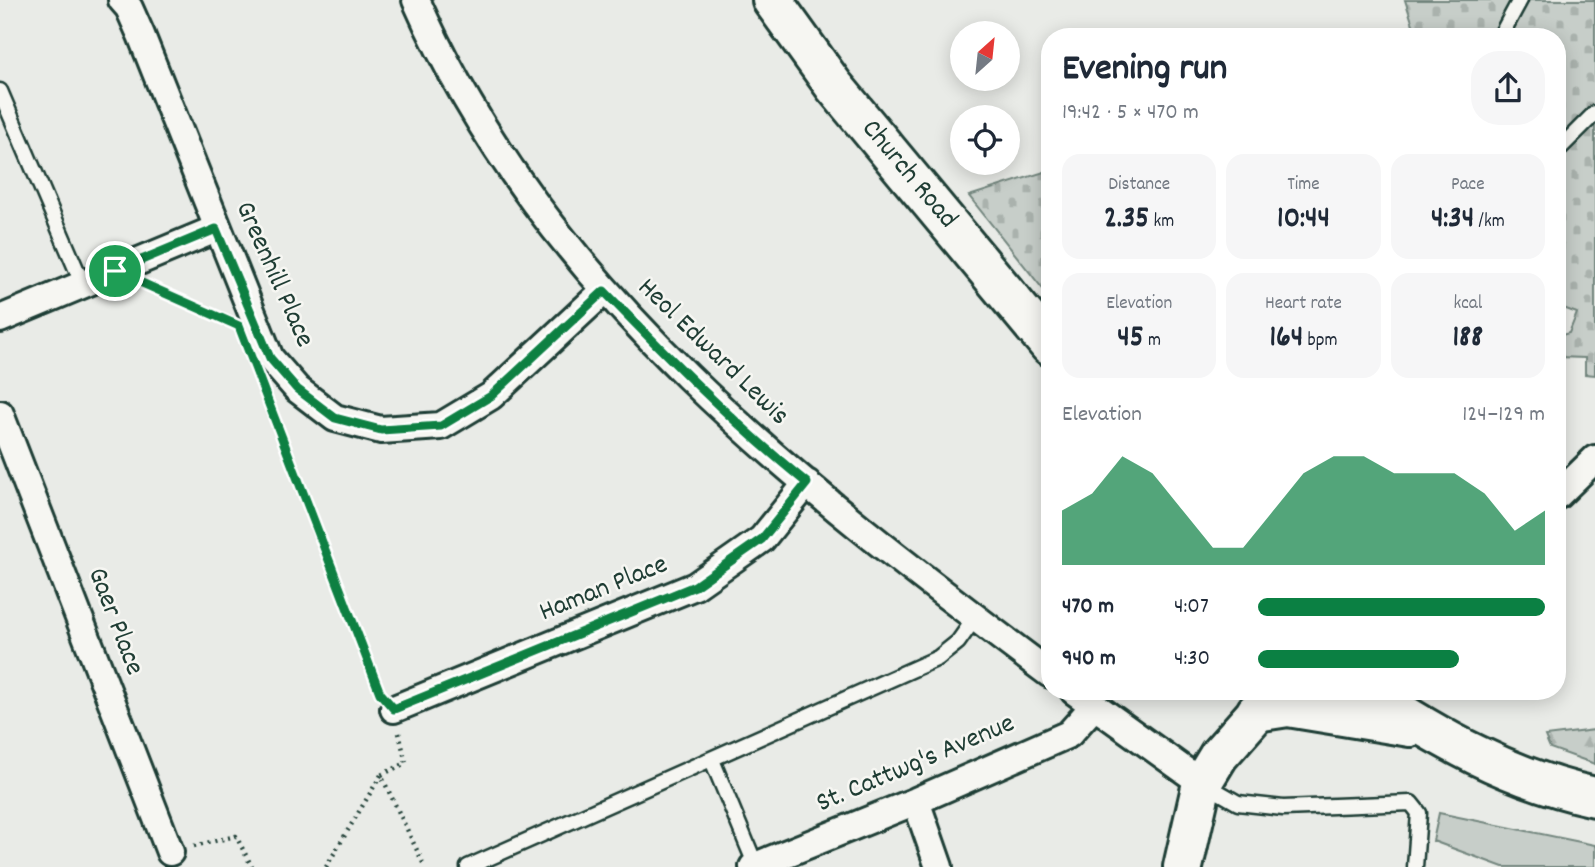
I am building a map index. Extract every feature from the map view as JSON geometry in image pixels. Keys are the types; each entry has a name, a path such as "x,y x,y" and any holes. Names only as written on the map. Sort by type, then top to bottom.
{"main road":[{"name":"Church Road","path":"772,0 834,86 1041,335"},
{"path":"1381,700 1426,730 1489,764 1595,797"},
{"path":"1183,867 1202,783 1219,755 1266,702 1426,730"}],"street":[{"name":"Greenhill Place","path":"122,0 129,8 141,35 216,229 270,358 297,389 335,418 381,430 441,426 491,396 604,291"},
{"name":"Heol Edward Lewis","path":"416,0 481,122 544,217 604,291 682,372 763,447 975,618 1041,667"},
{"path":"0,319 216,229"},
{"name":"Gaer Place","path":"0,414 170,852"},
{"path":"1566,487 1595,459"},
{"name":"Haman Place","path":"394,709 695,586 762,539 807,483"},
{"name":"St. Cattwg's Avenue","path":"754,866 916,801 1069,734 1084,700"},
{"path":"1085,700 1202,783"},
{"path":"916,801 939,867"}],"lane":[{"path":"1505,28 1520,0"},
{"path":"0,91 83,285"},
{"path":"1566,142 1595,113"},
{"path":"468,867 938,658 958,642 975,618"},
{"path":"712,760 754,866"},
{"path":"1202,783 1238,803 1283,808 1412,803 1419,813 1415,867"}],"path":[{"path":"115,271 227,320"},
{"path":"264,389 380,693 394,709 406,763 381,775 326,867"},
{"path":"381,775 425,867"},
{"path":"170,852 236,836 252,867"}],"green space":[{"path":"1405,0 1595,0 1595,375 1585,374 1585,358 1566,357 1566,334 1569,333 1577,313 1566,309 1566,28 1414,28"},
{"path":"1041,173 1041,287 969,196"},
{"path":"1595,730 1595,764 1550,748 1545,736"},
{"path":"1439,813 1595,845 1595,867 1503,867 1433,841"}],"route":[{"path":"216,229 270,358 297,389 335,418 381,430 441,426 491,396 604,291 682,372 763,447 807,483 762,539 695,586 394,709 380,693 239,326 115,271 216,229"}]}
